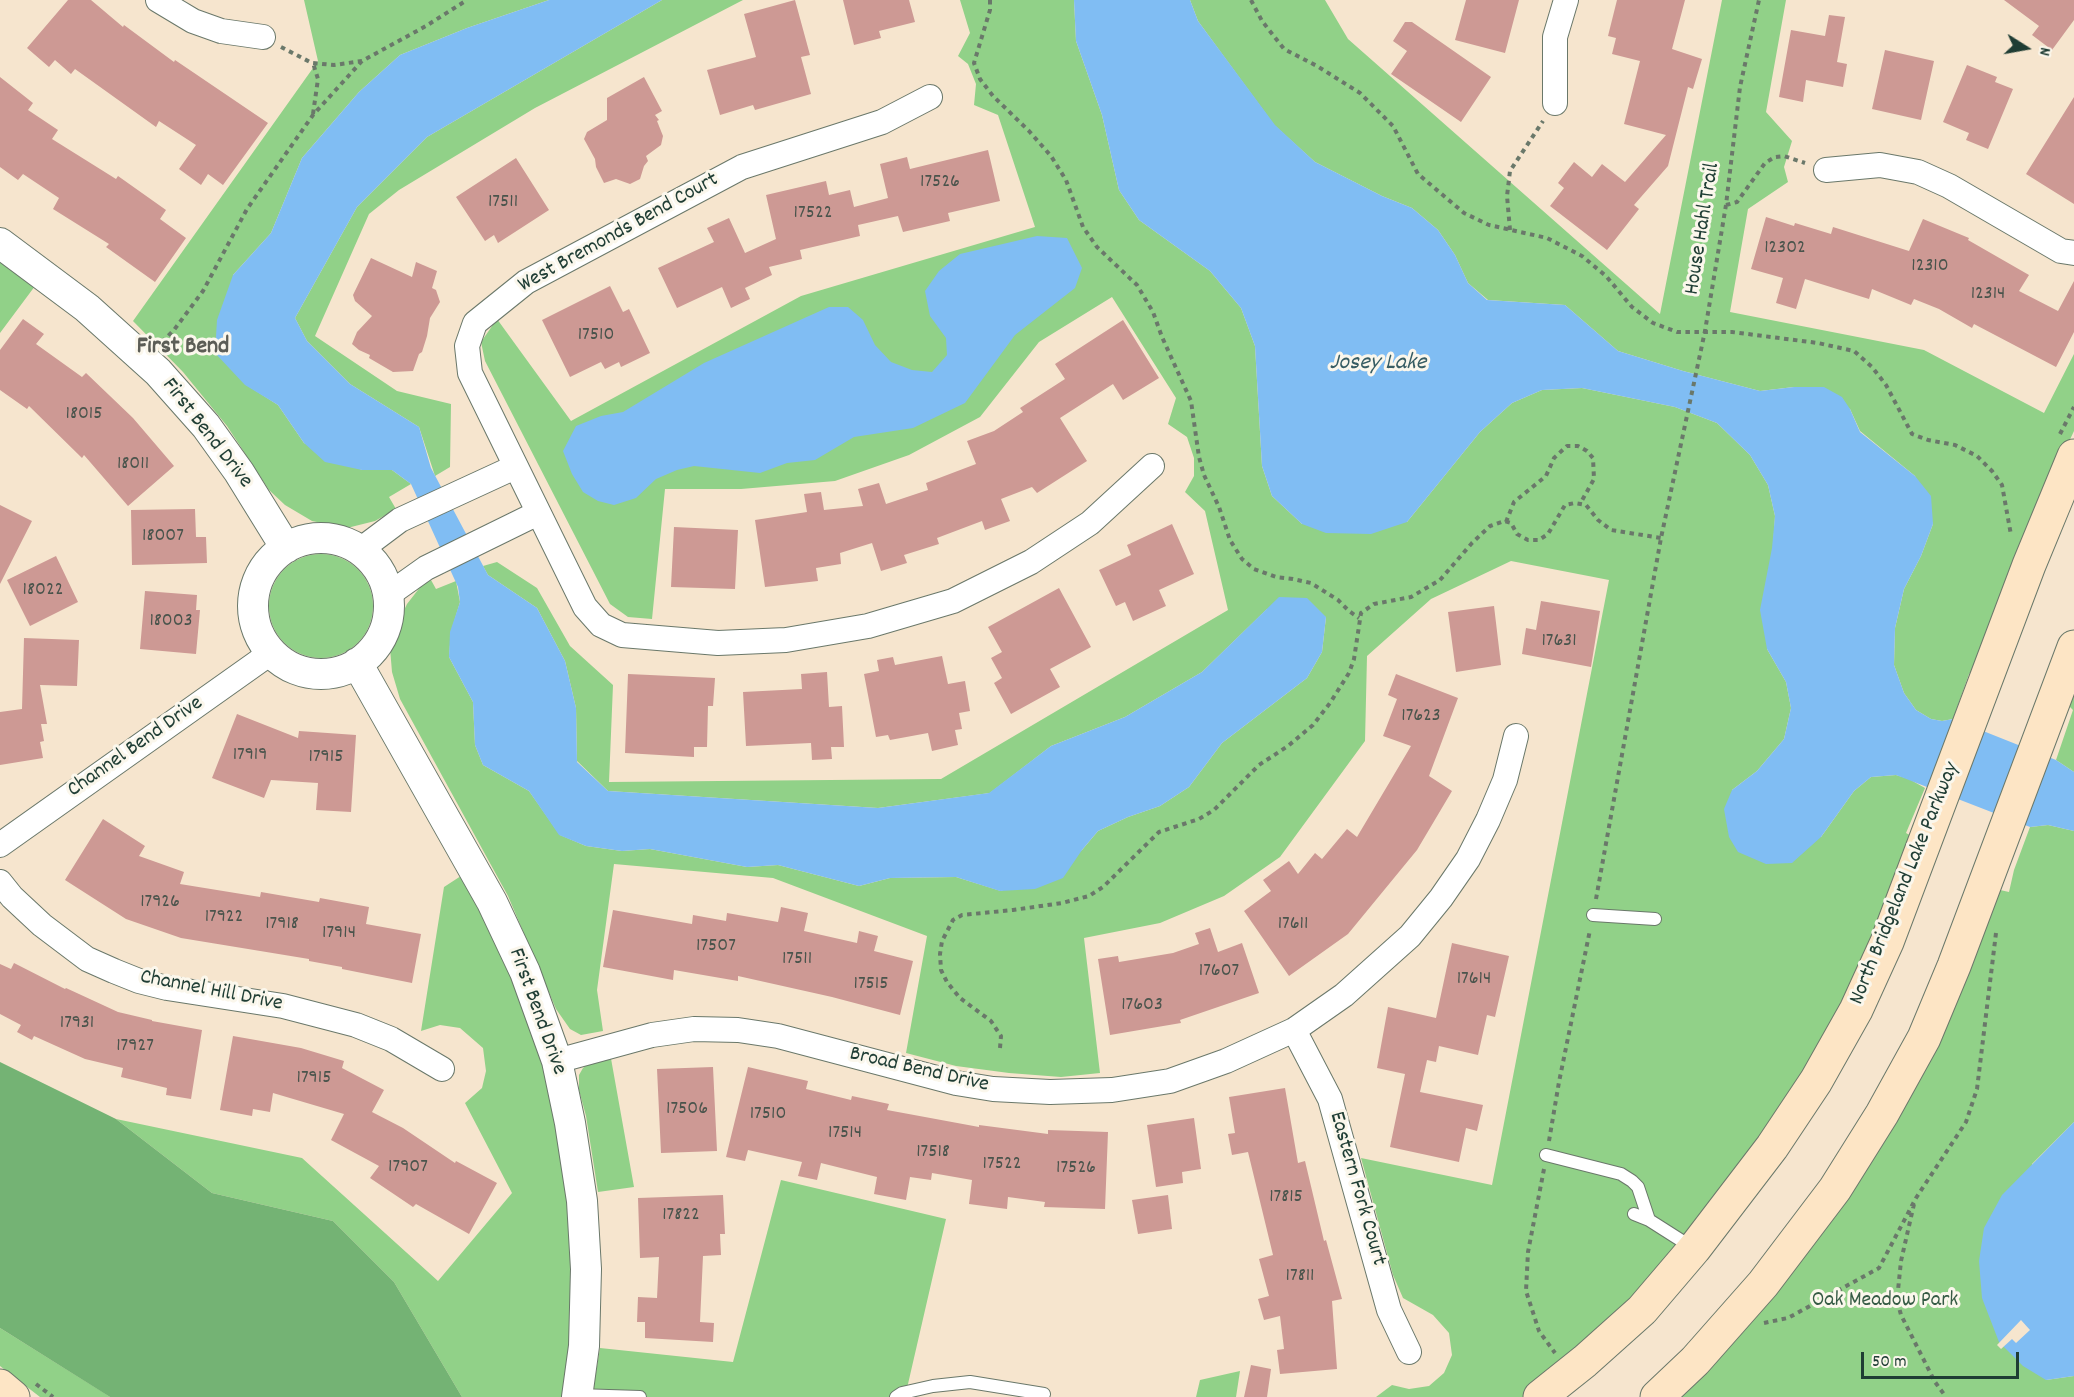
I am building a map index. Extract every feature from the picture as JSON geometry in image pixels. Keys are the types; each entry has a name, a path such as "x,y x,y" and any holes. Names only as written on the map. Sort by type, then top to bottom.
{"main road":[{"name":"North Bridgeland Lake Parkway","path":"1540,1397 1585,1361 1642,1310 1694,1249 1772,1147 1816,1081 1856,1010 1887,942 2029,565 2074,456"},
{"path":"1657,1397 1695,1361 1763,1284 1841,1179 1882,1114 1924,1038 2074,648"},
{"path":"0,1386 13,1397"}],"street":[{"path":"158,0 193,21 221,31 262,37"},
{"path":"1555,103 1555,37 1566,0"},
{"name":"West Bremonds Bend Court","path":"930,97 882,122 742,166 526,282 475,323 467,346 470,373 585,607 601,625 622,635 718,644 786,640 868,626 953,601 1031,562 1090,523 1152,466"},
{"path":"1826,170 1880,165 1918,172 1949,186 2061,251 2074,253"},
{"name":"First Bend Drive","path":"0,243 87,308 145,360 206,426 239,472 286,548"},
{"path":"360,550 400,520 516,466"},
{"path":"388,595 426,568 538,513"},
{"path":"323,538 343,541 360,550 383,578 388,595 388,615 383,634 372,650 357,663 334,672 320,674 293,668 272,652 258,630 254,603 260,577 267,565 286,548 304,540 323,538"},
{"name":"Channel Bend Drive","path":"0,845 272,652"},
{"name":"First Bend Drive","path":"357,663 492,902 525,972 556,1061 570,1124 582,1201 586,1269 584,1346 577,1396"},
{"name":"Broad Bend Drive","path":"556,1061 652,1035 694,1029 738,1030 778,1036 956,1083 993,1089 1050,1092 1112,1090 1170,1081 1226,1061 1294,1030 1344,995 1410,936 1441,898 1468,859 1488,820 1504,780 1516,736"},
{"name":"Channel Hill Drive","path":"0,882 12,897 42,925 87,959 114,971 139,981 167,988 283,1006 357,1024 391,1039 442,1069"},
{"name":"Eastern Fork Court","path":"1294,1030 1330,1100 1389,1310 1409,1352"}],"lane":[{"path":"1593,915 1655,919"},
{"path":"1546,1155 1621,1174 1638,1187 1649,1220"},
{"path":"1634,1214 1649,1220 1694,1249"},
{"path":"896,1397 902,1393 933,1386 970,1382 1044,1394"},
{"path":"577,1396 640,1397"}],"path":[{"path":"145,360 174,330 203,291 247,209 313,115 362,61 426,26 467,0"},
{"path":"990,0 990,10 975,63 980,79 993,96 1051,156 1066,180 1083,226 1097,247 1137,285 1153,312 1191,400 1199,457 1204,475 1220,507 1230,540 1242,559 1254,569 1276,578 1311,583 1338,600 1359,618"},
{"path":"1251,0 1262,21 1284,49 1317,66 1360,93 1394,126 1418,174 1464,213 1489,225 1547,238 1582,256 1606,276 1632,307 1653,323 1677,332 1705,331 1773,336 1854,351 1872,367 1886,385 1912,434 1928,440 1955,445 1977,456 1992,471 2002,485 2012,541"},
{"name":"House Hahl Trail","path":"1677,463 1705,331 1726,205 1740,87 1759,0"},
{"path":"262,37 312,63 334,65 362,61"},
{"path":"312,63 318,79 313,115"},
{"path":"1510,230 1507,196 1510,171 1555,103"},
{"path":"1726,205 1737,202 1765,163 1775,157 1784,156 1826,170"},
{"path":"1506,522 1514,502 1546,476 1554,458 1567,446 1578,446 1593,458 1594,479 1580,504"},
{"path":"1000,1048 1000,1036 991,1021 960,998 941,970 942,940 953,920 962,915 1062,903 1089,896 1103,887 1159,832 1199,819 1214,810 1259,765 1288,746 1313,724 1330,703 1354,659 1360,613 1374,604 1411,597 1440,580 1490,526 1506,522 1511,524 1517,534 1528,540 1539,540 1548,534 1565,505 1580,504 1586,505 1598,520 1611,530 1661,538"},
{"path":"1759,1325 1788,1318 1879,1268 1916,1198 1966,1122 1977,1089 1997,924"},
{"path":"1916,1198 1900,1261 1897,1300 1901,1316 1946,1397"}],"green space":[{"path":"304,0 549,0 467,28 400,55 359,92 302,158 271,233 233,275 245,384 278,405 304,443 362,470 392,470 411,484 389,497 396,509 375,521 347,528 312,521 285,505 269,490 227,426 183,372 133,321 318,61"},
{"path":"662,0 743,0 535,108 399,190 369,214 315,336 397,391 451,404 450,467 435,476 419,427 350,384 307,341 295,318 357,207 427,137"},
{"path":"960,0 1074,0 1076,41 1102,115 1119,190 1139,220 1210,271 1241,308 1255,346 1262,466 1272,496 1302,524 1407,522 1480,432 1512,403 1542,390 1582,388 1675,407 1717,423 1750,455 1768,485 1775,516 1767,649 1786,682 1791,708 1784,739 1757,771 1732,790 1821,837 1854,791 1871,777 1896,775 1925,788 1906,833 1915,838 1890,901 1825,1042 1752,1157 1627,1305 1524,1397 1376,1397 1392,1385 1409,1389 1429,1386 1444,1373 1452,1355 1449,1333 1433,1315 1403,1298 1393,1275 1361,1158 1492,1185 1609,580 1511,561 1431,599 1367,656 1365,741 1280,857 1224,896 1160,923 1084,938 1100,1073 1061,1077 956,1066 906,1053 927,936 773,878 614,864 597,990 603,1031 581,1035 570,1029 556,1009 508,896 400,699 392,672 390,648 397,625 407,604 421,586 431,580 436,589 456,581 460,602 451,632 449,657 473,702 475,745 483,765 529,791 560,835 586,846 622,851 650,849 747,867 778,865 859,886 890,878 956,877 1001,891 1082,850 1098,831 1160,806 1189,787 1222,743 1307,678 1322,652 1326,617 1267,609 1202,672 1125,717 1051,746 990,793 878,808 608,791 577,761 576,708 565,661 537,608 488,575 483,566 497,562 537,588 570,646 613,685 609,782 941,779 1228,610 1205,511 1185,492 1194,476 1194,458 1187,437 1168,424 1176,398 1112,297 1039,342 980,417 909,455 835,481 741,489 665,489 652,619 628,617 610,604 485,361 481,342 497,319 571,421 801,296 1035,227 998,115 974,105 976,84 968,64 958,56 970,33"},
{"path":"1190,0 1325,0 1348,39 1660,314 1722,0 1786,0 1766,112 1792,141 1784,167 1788,182 1748,209 1730,312 1924,350 2044,413 2074,354 2074,431 2042,499 1979,665 1969,674 1953,719 1942,721 1931,719 1916,710 1904,693 1894,665 1895,628 1904,589 1921,556 1933,524 1915,476 1860,431 1850,409 1794,387 1760,391 1618,351 1565,305 1488,300 1468,283 1455,255 1438,230 1412,208 1382,196 1315,162 1274,125 1198,21"},
{"path":"0,254 38,282 0,333"},
{"path":"321,554 341,558 358,569 369,586 373,606 369,626 358,643 341,654 321,658 301,654 284,643 273,626 269,606 273,586 284,569 301,558"},
{"path":"2074,690 2074,772 2056,760 2073,710 2068,705"},
{"name":"Oak Meadow Park","path":"2048,825 2074,831 2074,1122 2032,1164 2046,1380 2074,1376 2074,1397 1673,1397 1752,1316 2000,890 2009,892 2014,870 2030,827"},
{"path":"464,874 527,1008 552,1097 567,1166 575,1312 565,1397 462,1397 394,1282 333,1221 212,1193 116,1119 302,1158 438,1281 512,1193 465,1103 482,1088 486,1071 483,1048 460,1028 440,1025 421,1031 444,887"},
{"path":"610,1053 634,1187 598,1192 586,1116 579,1090 579,1075 583,1068 595,1059"},
{"path":"0,1062 116,1119 212,1193 333,1221 394,1282 462,1397 110,1397 0,1328"},
{"path":"781,1180 946,1219 905,1397 592,1397 600,1348 733,1362"},
{"path":"0,1328 110,1397 40,1397 0,1366"},
{"path":"1240,1371 1236,1397 1196,1397 1200,1380"}],"water":[{"path":"549,0 662,0 427,137 357,207 295,318 307,341 350,384 419,427 431,468 488,575 537,608 565,661 576,708 577,762 608,791 878,808 989,793 1051,746 1125,717 1202,672 1279,597 1307,598 1326,617 1322,652 1307,678 1222,743 1189,787 1160,806 1098,831 1063,878 1035,889 1000,891 956,877 890,878 859,886 778,865 747,867 650,849 622,851 586,846 559,835 529,791 483,765 475,745 473,702 449,657 450,632 460,602 458,587 411,484 392,470 362,470 325,462 304,443 278,405 245,385 215,353 217,320 233,275 271,233 302,158 359,92 400,55 467,28"},
{"name":"Josey Lake","path":"1074,0 1190,0 1198,21 1275,125 1315,162 1382,196 1412,208 1438,230 1455,255 1468,283 1487,300 1565,305 1618,351 1683,371 1760,391 1794,387 1824,387 1842,397 1860,432 1915,476 1931,496 1933,524 1921,556 1904,589 1895,628 1894,665 1904,693 1916,710 1931,719 1942,721 1953,719 2056,760 2074,772 2074,831 2048,825 2030,827 1896,775 1871,777 1854,791 1821,837 1792,863 1766,864 1738,852 1729,837 1724,809 1732,790 1757,771 1784,739 1791,708 1786,682 1767,649 1760,610 1772,548 1775,516 1768,485 1750,455 1717,423 1675,407 1582,388 1542,390 1512,403 1480,432 1407,522 1371,534 1326,533 1302,524 1272,496 1262,466 1255,346 1241,308 1210,271 1139,220 1119,190 1102,115 1076,41"},
{"path":"1037,236 1067,238 1082,268 1075,288 1015,335 965,403 913,428 854,437 815,460 787,463 760,473 694,466 677,470 656,479 636,498 614,505 598,501 583,492 572,474 563,451 576,426 601,416 623,412 704,363 829,307 848,307 863,320 875,345 891,362 912,370 932,372 947,355 946,338 930,316 925,291 939,271 960,254"},
{"path":"2074,1122 2074,1376 2046,1380 2023,1366 1999,1342 1982,1298 1979,1261 1984,1228 2002,1195"}],"pier":[{"path":"2021,1320 2030,1330 2016,1343 2012,1339 2001,1349 1997,1345"}],"building":[{"path":"68,0 91,0 123,27 124,25 174,62 175,60 268,123 223,185 208,174 201,185 179,169 196,145 159,121 156,127 75,69 71,74 55,60 49,67 27,48"},
{"path":"795,0 810,55 801,57 811,94 755,110 753,105 720,115 707,70 756,57 744,14"},
{"path":"843,0 909,0 915,22 879,31 881,38 854,45"},
{"path":"1466,0 1519,0 1505,53 1455,40"},
{"path":"1617,0 1685,0 1672,49 1702,59 1693,89 1688,87 1668,166 1634,205 1639,209 1607,250 1550,206 1564,188 1558,183 1574,162 1592,177 1602,164 1625,182 1666,135 1624,124 1640,61 1612,54 1616,38 1608,36"},
{"path":"2004,0 2074,0 2074,20 2052,50 2032,35 2039,26"},
{"path":"1829,15 1845,17 1837,62 1847,64 1843,87 1806,80 1803,102 1779,97 1791,30 1825,36"},
{"path":"1405,22 1412,22 1491,77 1461,122 1391,74 1407,51 1393,41"},
{"path":"1885,50 1934,61 1921,120 1872,109"},
{"path":"1967,65 1997,77 1995,82 2013,89 1988,149 1966,140 1969,133 1943,122"},
{"path":"0,77 33,103 28,110 58,130 52,139 116,179 118,176 166,210 160,219 186,238 155,282 106,247 109,244 53,209 59,198 23,174 18,180 0,167"},
{"path":"644,77 662,111 655,115 659,120 657,121 663,136 661,145 646,156 648,161 640,179 630,184 616,179 604,183 584,139 587,132 607,120 607,98"},
{"path":"2074,97 2074,204 2026,174"},
{"path":"988,150 1000,201 948,213 950,221 903,232 898,216 858,225 860,236 800,250 802,259 769,267 772,275 745,288 750,299 731,308 722,287 677,308 658,268 714,242 707,228 729,218 745,253 776,239 766,195 826,181 829,195 850,190 854,207 888,198 880,164 907,157 910,169"},
{"path":"516,158 549,210 498,243 494,235 485,241 456,197"},
{"path":"1766,217 1831,234 1833,227 1909,251 1923,219 1969,238 1968,240 2029,275 2019,291 2058,311 2074,281 2074,332 2056,367 1974,324 1972,328 1939,309 1914,299 1911,305 1872,289 1869,299 1805,279 1796,309 1776,303 1783,278 1751,269"},
{"path":"371,258 412,277 416,262 437,271 432,288 436,290 440,302 430,318 422,352 419,354 413,371 393,372 369,358 370,355 352,344 357,332 372,316 355,301 353,295"},
{"path":"610,286 623,312 629,309 650,353 621,367 619,362 605,369 601,362 570,377 542,320"},
{"path":"23,319 44,334 36,344 82,377 86,373 133,418 174,466 128,506 84,455 82,458 29,406 27,409 0,390 0,350"},
{"path":"1123,320 1159,378 1123,400 1113,384 1060,418 1087,461 1037,493 1032,487 1001,499 1010,521 985,530 982,521 937,538 939,544 904,555 907,563 881,571 872,543 840,553 841,564 816,568 818,581 765,587 755,520 807,512 804,494 821,492 824,510 863,506 858,489 879,483 886,504 928,490 926,483 976,464 967,441 994,431 1023,412 1020,408 1065,379 1055,364"},
{"path":"0,505 32,521 0,584"},
{"path":"195,509 196,537 206,537 207,563 132,565 131,510"},
{"path":"1172,524 1194,574 1159,590 1166,606 1133,621 1125,602 1116,606 1099,570 1131,555 1127,545"},
{"path":"674,527 738,530 735,589 671,587"},
{"path":"56,556 78,602 30,626 7,580"},
{"path":"1059,588 1091,647 1050,669 1060,687 1011,714 994,683 1002,678 991,658 1002,652 988,627"},
{"path":"145,591 197,595 196,610 200,610 196,654 140,649"},
{"path":"1541,601 1600,611 1591,667 1522,654 1526,628 1536,630"},
{"path":"1494,606 1501,665 1456,672 1448,612"},
{"path":"24,638 79,640 77,686 40,685 47,724 41,724 44,741 40,742 43,758 0,765 0,712 22,709"},
{"path":"942,656 948,684 965,681 970,711 959,713 962,729 955,730 958,745 932,751 928,733 890,740 888,735 876,737 864,674 879,671 877,660 893,657 895,665"},
{"path":"827,672 829,707 842,706 844,747 831,747 832,759 812,760 811,743 746,746 743,692 802,689 801,674"},
{"path":"628,674 715,678 713,706 708,706 707,747 694,747 694,757 625,753"},
{"path":"1396,674 1458,698 1429,776 1452,791 1417,850 1348,934 1289,976 1244,911 1271,891 1263,880 1289,861 1298,874 1315,853 1322,859 1347,829 1357,837 1411,746 1383,736 1397,699 1388,695"},
{"path":"237,714 298,738 299,731 356,735 351,812 316,810 318,783 271,780 264,798 212,778"},
{"path":"103,819 145,846 139,856 184,872 180,884 260,897 261,892 319,902 320,898 369,907 366,924 421,934 412,983 342,969 342,967 309,961 309,959 181,938 126,919 65,880"},
{"path":"781,907 808,913 804,931 857,943 859,931 878,936 874,951 913,961 900,1015 738,976 738,981 674,970 673,980 603,967 613,910 692,924 693,915 726,921 727,913 778,922"},
{"path":"1210,928 1218,952 1242,943 1259,993 1180,1020 1181,1023 1110,1035 1098,959 1118,956 1119,962 1173,953 1199,944 1195,933"},
{"path":"1452,943 1509,956 1495,1017 1487,1015 1478,1055 1439,1046 1436,1062 1427,1060 1420,1092 1483,1105 1477,1131 1466,1128 1459,1162 1390,1147 1405,1074 1377,1068 1388,1007 1436,1018"},
{"path":"14,963 118,1012 202,1030 191,1099 166,1095 167,1088 121,1077 123,1068 85,1059 34,1036 32,1040 17,1032 21,1025 0,1014 0,964 11,969"},
{"path":"233,1036 301,1048 344,1061 342,1068 384,1090 372,1112 403,1128 455,1163 456,1161 497,1183 469,1234 416,1204 413,1207 370,1178 379,1166 331,1140 344,1114 273,1093 270,1112 253,1109 252,1116 220,1110"},
{"path":"713,1067 717,1151 661,1153 657,1069"},
{"path":"748,1067 808,1081 806,1089 851,1100 852,1096 889,1104 887,1110 979,1127 979,1125 1048,1134 1048,1130 1108,1132 1105,1209 1044,1207 1045,1202 1008,1197 1007,1209 969,1204 972,1180 932,1173 931,1180 910,1177 906,1200 874,1194 877,1177 821,1163 817,1180 798,1176 802,1162 748,1150 745,1161 726,1157"},
{"path":"1285,1088 1298,1163 1305,1161 1324,1241 1326,1240 1342,1299 1332,1301 1337,1369 1280,1374 1277,1350 1284,1349 1280,1316 1264,1320 1258,1299 1269,1296 1259,1259 1273,1255 1248,1152 1232,1155 1228,1134 1235,1133 1229,1097"},
{"path":"1194,1118 1201,1169 1182,1172 1183,1183 1156,1187 1147,1125"},
{"path":"723,1195 725,1234 720,1234 721,1255 703,1256 700,1322 714,1323 713,1342 645,1338 645,1322 637,1322 638,1297 657,1298 659,1257 640,1258 638,1198"},
{"path":"1168,1195 1172,1229 1138,1234 1132,1200"},
{"path":"1251,1365 1271,1369 1267,1397 1244,1397"}],"district":[{"name":"First Bend","path":"183,349"}]}
